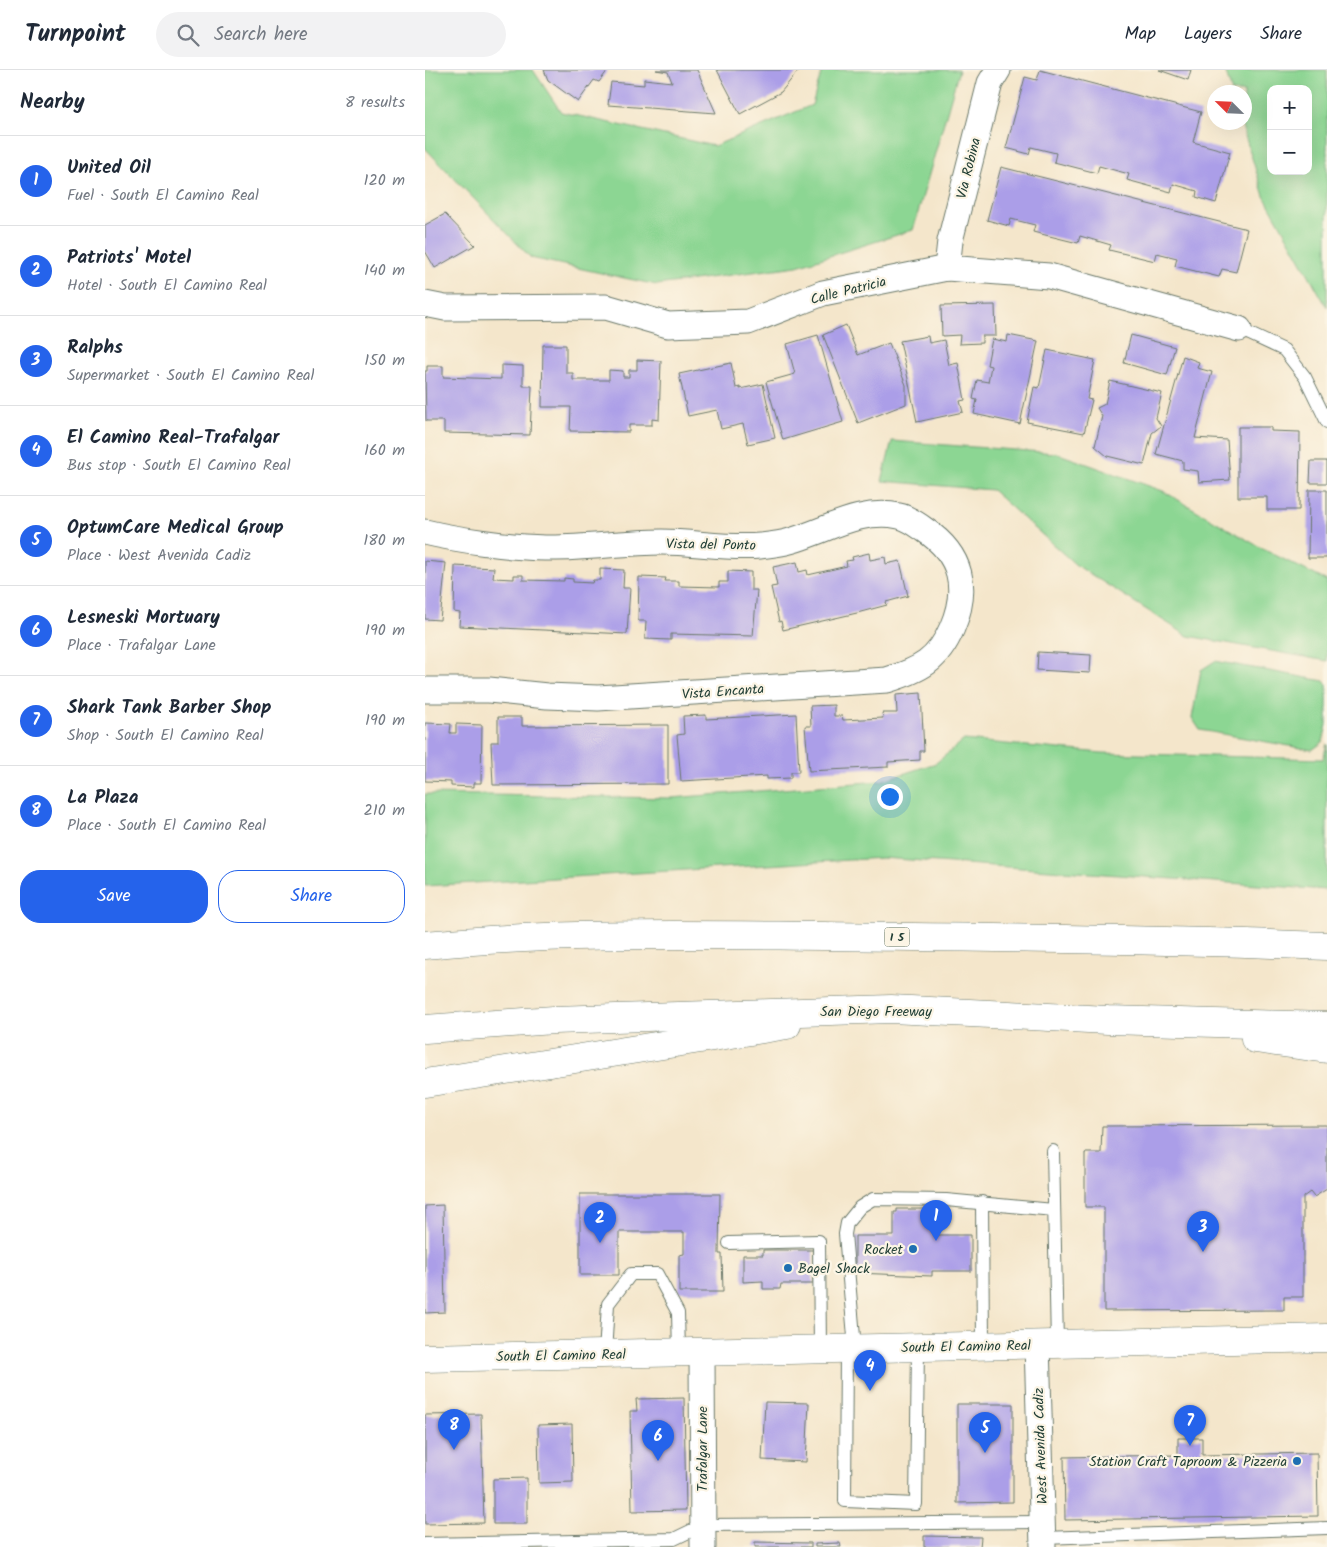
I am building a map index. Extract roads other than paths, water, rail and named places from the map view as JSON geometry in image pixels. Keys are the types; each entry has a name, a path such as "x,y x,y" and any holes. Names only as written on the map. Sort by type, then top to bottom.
{"main road":[{"name":"I 5","path":"425,945 466,941 618,935 1162,939 1327,946"},
{"path":"425,940 466,941"},
{"path":"425,1083 891,1009"},
{"name":"San Diego Freeway","path":"425,1029 573,1019 891,1009 1107,1020 1327,1026"},
{"path":"1107,1020 1327,1049"},
{"name":"South El Camino Real","path":"425,1358 1327,1338"}],"street":[{"name":"Via Robina","path":"947,268 950,242 990,83 998,70"},
{"name":"Calle Patricia","path":"425,304 445,308 606,307 668,324 730,324 748,322 823,293 947,268 1049,276 1239,328"},
{"name":"Vista del Ponto","path":"425,532 443,536 545,548 661,542 758,546 790,542 837,522 873,515 900,516 940,540 956,562 961,582"},
{"name":"Vista Encanta","path":"425,690 489,690 547,696 598,698 887,680 916,671 935,656 950,632 960,609 961,582"},
{"name":"West Avenida Cadiz","path":"1043,1536 1047,1344"},
{"name":"Trafalgar Lane","path":"690,1352 703,1536"}],"lane":[{"path":"1239,328 1284,350 1305,377 1327,422"},
{"path":"1047,1344 1054,1210 1053,1151"},
{"path":"918,1347 916,1504 845,1501 840,1349 847,1223 860,1206 873,1199 982,1202 1054,1210"},
{"path":"982,1202 983,1346"},
{"path":"729,1243 819,1241 840,1349"},
{"path":"605,1354 608,1304 631,1274 657,1274 678,1313 690,1352"},
{"path":"425,1544 703,1536 1043,1536 1327,1528"}],"place":[{"name":"United Oil","path":"936,1241"},
{"name":"Patriots' Motel","path":"600,1243"},
{"name":"Rocket","path":"913,1249"},
{"name":"Ralphs","path":"1203,1252"},
{"name":"Bagel Shack","path":"788,1268"},
{"name":"El Camino Real-Trafalgar","path":"870,1391"},
{"name":"Shark Tank Barber Shop","path":"1190,1446"},
{"name":"La Plaza","path":"454,1450"},
{"name":"OptumCare Medical Group","path":"985,1453"},
{"name":"Lesneski Mortuary","path":"658,1461"},
{"name":"Station Craft Taproom & Pizzeria","path":"1297,1461"}]}
